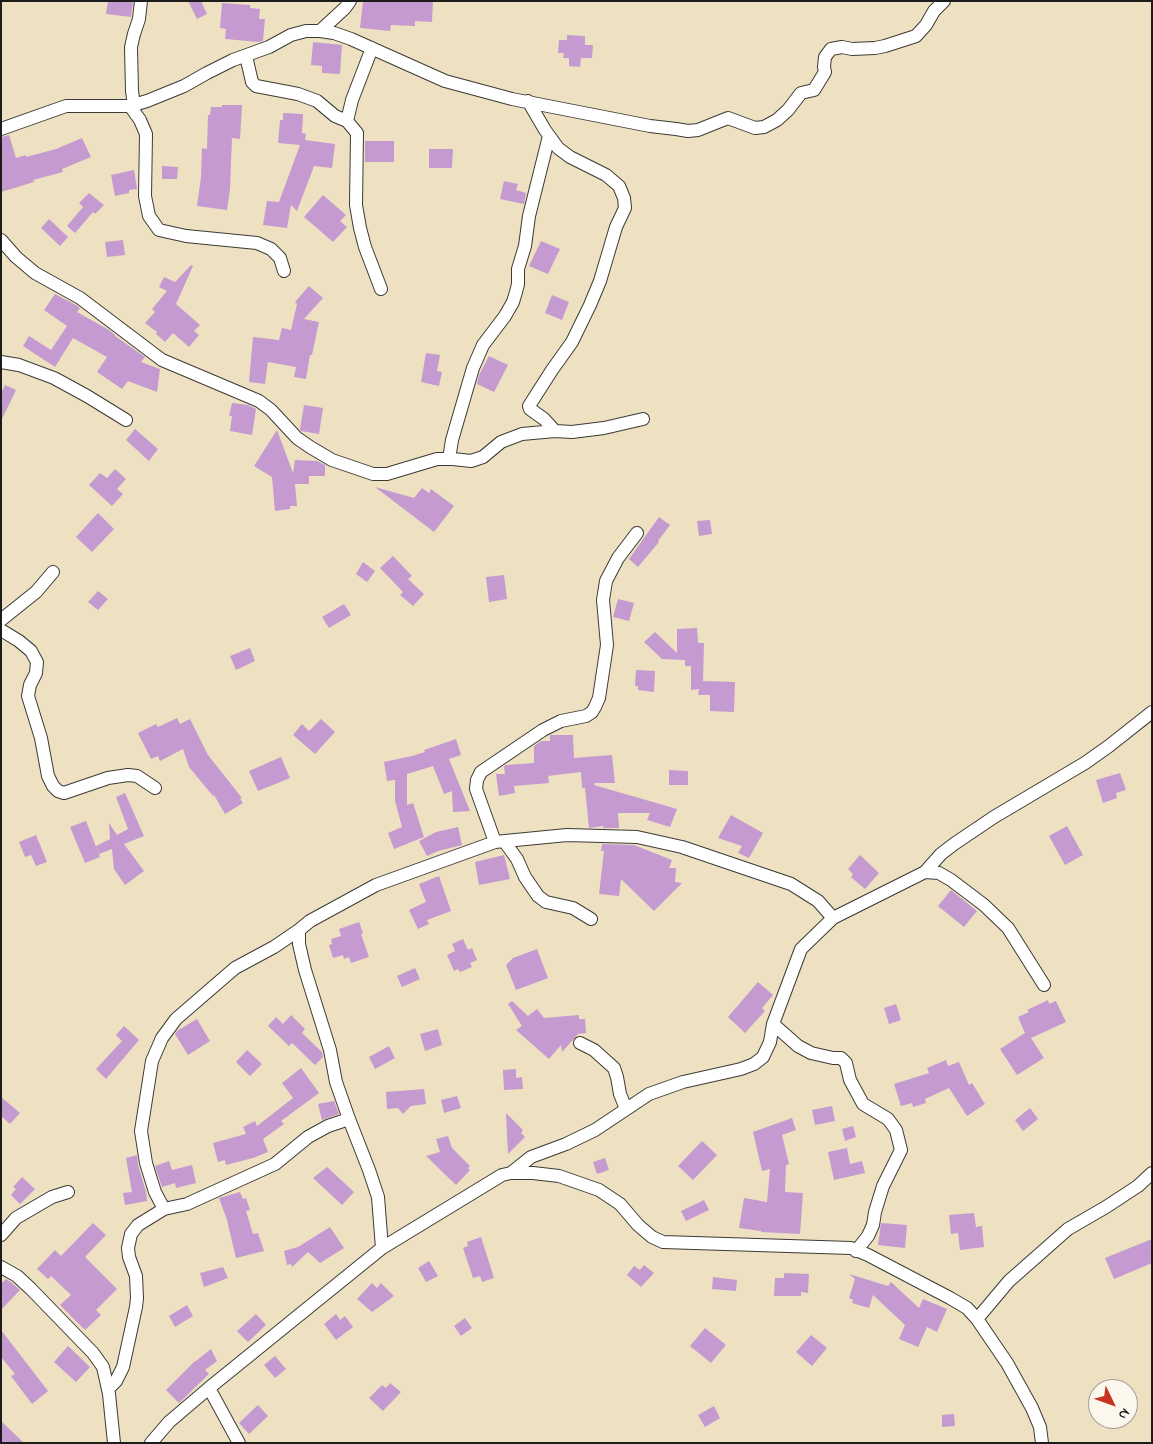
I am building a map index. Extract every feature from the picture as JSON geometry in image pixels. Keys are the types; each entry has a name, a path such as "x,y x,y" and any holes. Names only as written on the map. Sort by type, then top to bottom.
{"street":[{"path":"141,1 132,47 132,105 146,134 144,196 148,216 159,230 186,236 257,243 271,250 280,258 284,271"},
{"path":"320,31 350,1"},
{"path":"1,129 66,106 132,105 184,86 233,60 269,47 291,35 306,31 334,33 445,81 512,98 650,126 688,131 698,130 728,118 755,128 764,127 777,120 788,110 801,93 814,90 825,72 825,57 831,49 842,47 852,49 875,48 916,36 926,25 934,10 944,1"},
{"path":"347,121 352,100 372,48"},
{"path":"246,56 252,82 256,86 298,94 317,101 335,116 347,121 357,133 356,198 360,228 381,289"},
{"path":"528,101 558,148 606,175 619,186 624,198 625,208 616,227 600,281 590,305 572,342 529,406 555,431"},
{"path":"449,459 452,440 473,368 483,345 513,302 518,284 518,269 524,246 528,216 549,136"},
{"path":"1,240 16,257 35,273 80,298 162,360 259,401 271,410 296,438 332,460 373,474 387,474 437,459 471,461 482,458 502,442 522,434 555,431 572,432 643,420"},
{"path":"1,362 19,365 54,378 126,420"},
{"path":"591,919 574,908 546,902 538,896 525,877 517,859 499,842 476,789 477,780 481,772 543,730 561,721 586,716 592,712 599,698 607,645 603,600 606,581 618,558 637,533"},
{"path":"1,620 36,592 53,572"},
{"path":"1,630 31,651 37,662 36,673 30,685 28,696 41,738 48,776 53,786 58,791 64,793 108,778 128,775 137,776 155,788"},
{"path":"511,1173 531,1157 566,1144 595,1130 649,1094 683,1082 741,1069 754,1064 763,1057 770,1042 773,1024 801,949 833,918 925,872 941,854 954,844 1022,800 1085,763 1152,712"},
{"path":"164,1209 154,1192 146,1163 141,1131 152,1061 162,1038 176,1019 235,968 274,947 310,921 376,886 427,866 499,842 567,835 637,837 682,847 791,884 818,901 833,918"},
{"path":"925,872 939,873 984,905 1008,928 1044,985"},
{"path":"299,930 299,944 305,970 330,1050 336,1082 370,1170 378,1197 382,1248"},
{"path":"773,1024 798,1046 811,1053 841,1058 846,1063 850,1080 863,1104 888,1119 896,1130 901,1150 883,1186 873,1225 868,1236 856,1251"},
{"path":"580,1043 594,1050 614,1068 620,1094 626,1109"},
{"path":"108,1390 123,1367 136,1307 136,1276 129,1257 128,1248 131,1234 138,1225 164,1209 187,1204 275,1164 308,1137 328,1126 349,1119"},
{"path":"151,1443 169,1422 209,1388 382,1248 502,1175 533,1173 559,1176 599,1190 620,1204 638,1225 652,1237 663,1242 851,1248 950,1298 967,1308 977,1318 1007,1363 1032,1408 1040,1427 1042,1443"},
{"path":"977,1318 1009,1281 1068,1229 1138,1186 1152,1173"},
{"path":"1,1235 16,1218 52,1197 68,1192"},
{"path":"1,1267 16,1276 31,1289 93,1353 103,1367 114,1428 114,1443"},
{"path":"209,1388 238,1443"}],"building":[{"path":"108,1 133,1 131,17 106,14"},
{"path":"188,1 201,1 207,14 197,19"},
{"path":"363,1 433,1 432,22 415,21 415,26 391,25 390,31 360,28"},
{"path":"222,3 250,5 250,8 260,9 259,19 265,19 263,41 225,39 226,29 220,28"},
{"path":"567,35 585,36 585,45 593,45 592,58 581,58 580,67 569,66 569,58 563,58 564,53 558,53 559,40 567,40"},
{"path":"313,42 342,45 340,74 322,73 322,66 311,65"},
{"path":"222,105 242,105 240,139 232,138 230,189 227,210 197,206 202,148 207,149 208,115 210,115 211,107 222,107"},
{"path":"283,113 303,114 302,133 306,134 305,140 335,144 332,168 314,166 297,211 291,205 287,228 263,225 267,201 279,202 300,145 278,143 280,120 283,120"},
{"path":"9,135 16,158 56,149 82,138 91,157 62,169 63,172 33,180 34,182 1,192 1,137"},
{"path":"365,141 394,141 394,162 365,162"},
{"path":"429,149 453,149 452,168 429,168"},
{"path":"162,166 178,167 177,179 162,179"},
{"path":"134,170 137,189 115,196 111,175"},
{"path":"504,181 518,184 516,190 526,193 524,204 500,199"},
{"path":"89,193 104,205 95,214 93,212 75,233 67,226 83,207 79,203"},
{"path":"323,195 346,215 340,221 347,227 333,242 304,217"},
{"path":"49,219 68,237 60,246 41,228"},
{"path":"123,240 125,255 107,257 105,242"},
{"path":"541,241 560,249 548,274 529,266"},
{"path":"191,265 193,266 176,304 200,325 194,331 199,335 189,347 173,333 165,342 156,334 157,332 145,323 155,312 152,309 167,291 159,287 164,277 175,282"},
{"path":"309,286 323,298 304,319 319,322 306,379 294,377 296,367 268,362 265,384 249,382 253,337 279,340 282,328 291,330 297,304 295,302"},
{"path":"55,294 76,305 80,308 77,312 109,330 145,357 141,362 160,369 157,392 128,381 122,389 97,372 107,357 73,338 55,367 23,346 29,336 51,350 67,326 44,310"},
{"path":"552,295 569,302 562,320 545,313"},
{"path":"426,353 440,355 437,371 442,372 439,386 421,382"},
{"path":"489,356 508,365 494,392 477,384 479,375"},
{"path":"5,385 16,390 1,421 1,393"},
{"path":"232,403 248,405 256,409 252,435 230,431 232,416 229,416"},
{"path":"304,405 323,408 319,434 301,431"},
{"path":"135,429 158,449 149,461 126,440"},
{"path":"277,430 293,473 295,460 317,461 325,465 325,476 309,476 309,484 295,484 297,506 290,506 290,509 275,511 272,477 254,466"},
{"path":"115,469 126,479 117,489 123,494 112,506 89,485 100,473 107,478"},
{"path":"375,487 414,498 422,488 429,493 431,489 454,506 434,532"},
{"path":"98,513 114,529 92,552 76,537"},
{"path":"659,517 670,525 659,542 638,567 629,559"},
{"path":"710,520 712,534 699,536 697,521"},
{"path":"393,556 412,576 408,579 424,594 413,606 400,595 403,592 380,568"},
{"path":"363,562 375,571 367,582 356,574"},
{"path":"504,575 507,599 489,602 486,577"},
{"path":"98,591 108,599 98,610 88,602"},
{"path":"618,599 634,603 629,621 613,617"},
{"path":"344,604 351,615 329,628 322,617"},
{"path":"697,628 698,643 704,643 703,681 735,682 734,712 710,711 710,695 698,695 699,689 691,690 691,666 685,666 685,660 662,659 644,642 655,632 677,653 677,629"},
{"path":"250,648 255,661 236,670 230,656"},
{"path":"636,670 655,671 654,692 638,690 638,686 635,686"},
{"path":"177,718 180,724 190,719 208,755 242,798 240,799 243,803 225,814 214,795 189,767 183,749 160,761 158,756 151,759 138,733 156,724 158,727"},
{"path":"321,719 335,732 315,754 293,735 302,724 309,731"},
{"path":"550,735 573,735 574,758 612,755 615,783 595,783 594,785 677,809 670,827 647,820 650,813 618,813 619,828 603,828 603,826 589,828 585,788 582,788 581,772 548,776 549,783 514,786 515,793 499,796 496,774 505,774 504,766 506,765 534,763 534,746 541,741 550,741"},
{"path":"456,739 461,755 449,759 470,811 453,812 452,791 444,794 433,766 407,774 407,805 413,803 424,837 394,849 388,833 402,827 395,801 395,780 387,781 384,762 425,752 424,750"},
{"path":"281,757 290,778 258,791 249,771"},
{"path":"669,770 688,771 688,785 669,785"},
{"path":"1120,773 1126,790 1116,793 1117,798 1103,803 1096,780"},
{"path":"125,793 144,836 124,844 144,871 125,885 114,869 112,849 99,854 96,846 110,839 109,823 117,835 128,829 116,797"},
{"path":"731,815 763,833 749,858 738,853 742,846 718,838"},
{"path":"86,821 100,857 85,863 70,827"},
{"path":"1067,826 1083,855 1065,865 1049,836"},
{"path":"458,827 462,845 427,856 419,841 436,832"},
{"path":"36,835 47,862 36,866 31,855 25,857 19,842"},
{"path":"602,844 634,845 672,860 669,868 676,868 675,882 682,883 654,911 621,879 619,896 599,894 604,851 601,851"},
{"path":"504,855 510,879 479,885 475,862"},
{"path":"860,855 879,873 865,889 851,877 853,874 848,869"},
{"path":"439,876 451,911 427,920 429,924 418,929 409,910 426,902 419,884"},
{"path":"951,890 977,911 964,927 938,906"},
{"path":"359,922 369,957 351,963 349,957 344,959 343,955 333,958 329,945 332,944 331,939 341,936 339,929"},
{"path":"463,939 468,950 472,948 477,960 470,963 472,967 460,972 458,969 454,971 447,955 455,951 452,944"},
{"path":"537,949 548,978 516,990 506,965 513,958"},
{"path":"415,968 420,979 402,987 397,976"},
{"path":"758,982 773,995 762,1008 765,1011 745,1033 728,1017"},
{"path":"1048,1000 1049,1004 1056,1001 1066,1022 1031,1038 1044,1058 1017,1075 1000,1049 1025,1033 1018,1017 1029,1012 1027,1010"},
{"path":"512,1001 528,1016 537,1009 544,1018 579,1015 579,1019 585,1019 586,1033 578,1034 562,1052 561,1045 549,1059 516,1030 522,1026 508,1004"},
{"path":"896,1004 901,1020 889,1024 884,1008"},
{"path":"291,1015 305,1029 302,1033 322,1052 323,1057 315,1065 292,1043 289,1046 268,1026 276,1017 283,1024"},
{"path":"197,1019 210,1041 188,1055 175,1034"},
{"path":"124,1026 139,1040 106,1079 96,1069 122,1041 116,1035"},
{"path":"438,1029 442,1045 425,1051 420,1034"},
{"path":"389,1046 395,1058 375,1069 369,1057"},
{"path":"247,1050 262,1064 250,1076 236,1062"},
{"path":"946,1060 948,1066 959,1062 969,1085 972,1083 985,1104 967,1116 949,1088 925,1099 926,1103 913,1107 912,1103 901,1106 894,1084 929,1073 927,1068"},
{"path":"301,1068 319,1093 281,1121 284,1124 263,1139 268,1152 226,1165 225,1160 218,1162 213,1143 246,1134 243,1127 255,1121 257,1126 293,1098 282,1083"},
{"path":"516,1069 516,1078 522,1077 523,1089 504,1090 503,1070"},
{"path":"424,1089 426,1104 411,1106 403,1114 398,1108 387,1109 386,1092"},
{"path":"457,1096 461,1108 444,1113 441,1100"},
{"path":"1,1097 20,1113 10,1124 1,1116"},
{"path":"334,1101 339,1114 322,1120 318,1104"},
{"path":"832,1106 835,1121 815,1125 812,1110"},
{"path":"1030,1108 1038,1119 1023,1131 1015,1120"},
{"path":"506,1113 523,1130 521,1133 525,1137 508,1154"},
{"path":"792,1118 796,1130 782,1135 789,1164 786,1165 785,1192 803,1193 800,1234 761,1232 739,1228 744,1198 767,1202 770,1169 762,1171 753,1132"},
{"path":"853,1126 856,1137 845,1141 842,1129"},
{"path":"448,1136 452,1148 470,1166 468,1168 470,1170 456,1185 426,1156 440,1152 436,1139"},
{"path":"702,1141 717,1155 693,1180 678,1166"},
{"path":"847,1148 850,1164 862,1161 865,1173 834,1180 828,1152"},
{"path":"137,1155 147,1201 125,1205 123,1193 132,1192 126,1158"},
{"path":"605,1158 609,1170 597,1174 593,1162"},
{"path":"169,1161 172,1170 192,1165 196,1183 176,1188 175,1183 162,1187 155,1166"},
{"path":"327,1167 354,1192 342,1205 313,1178"},
{"path":"22,1177 35,1189 20,1204 11,1195 16,1189 13,1187"},
{"path":"240,1192 243,1199 246,1198 250,1210 246,1211 253,1234 258,1233 264,1251 236,1258 227,1220 219,1198"},
{"path":"704,1200 709,1210 686,1221 681,1211"},
{"path":"974,1213 976,1227 982,1226 984,1247 960,1250 958,1233 951,1234 949,1215"},
{"path":"93,1223 106,1235 85,1257 117,1289 96,1310 101,1315 85,1330 60,1305 71,1295 51,1276 48,1279 37,1269 55,1250 61,1256"},
{"path":"881,1223 907,1225 905,1248 878,1245"},
{"path":"330,1227 344,1248 320,1263 308,1252 292,1267 291,1264 287,1265 284,1251 298,1247"},
{"path":"481,1237 494,1278 482,1282 480,1276 473,1278 463,1248 468,1246 467,1242"},
{"path":"1152,1239 1152,1263 1114,1279 1105,1258"},
{"path":"429,1261 438,1276 426,1282 418,1268"},
{"path":"644,1265 654,1273 641,1287 627,1275 634,1266 640,1270"},
{"path":"223,1267 228,1278 204,1287 200,1273"},
{"path":"784,1273 809,1274 808,1293 801,1292 801,1296 774,1296 775,1278 784,1278"},
{"path":"849,1274 888,1286 891,1282 919,1308 923,1299 947,1309 937,1332 927,1327 918,1347 899,1339 905,1325 873,1295 869,1308 852,1303 853,1300 849,1298 855,1279"},
{"path":"713,1277 737,1280 736,1291 712,1289"},
{"path":"6,1279 20,1290 1,1310 1,1284"},
{"path":"372,1283 377,1288 381,1283 394,1296 372,1312 357,1299"},
{"path":"187,1305 193,1316 175,1327 169,1316"},
{"path":"256,1314 266,1325 248,1342 237,1331"},
{"path":"336,1314 340,1320 345,1316 353,1327 336,1340 324,1324"},
{"path":"465,1318 472,1328 461,1336 454,1326"},
{"path":"705,1328 726,1345 711,1363 690,1346"},
{"path":"1,1330 48,1391 32,1404 11,1376 15,1374 1,1357"},
{"path":"811,1335 827,1348 812,1366 796,1352"},
{"path":"68,1346 90,1367 76,1382 54,1362"},
{"path":"211,1349 217,1361 205,1370 209,1374 179,1403 166,1390 195,1361"},
{"path":"275,1356 286,1369 275,1378 264,1365"},
{"path":"390,1383 401,1392 383,1411 369,1398 382,1385 386,1388"},
{"path":"258,1405 268,1416 249,1434 239,1423"},
{"path":"714,1406 720,1418 705,1427 698,1415"},
{"path":"954,1414 955,1426 942,1427 942,1415"},
{"path":"1,1421 24,1443 1,1443"}]}
